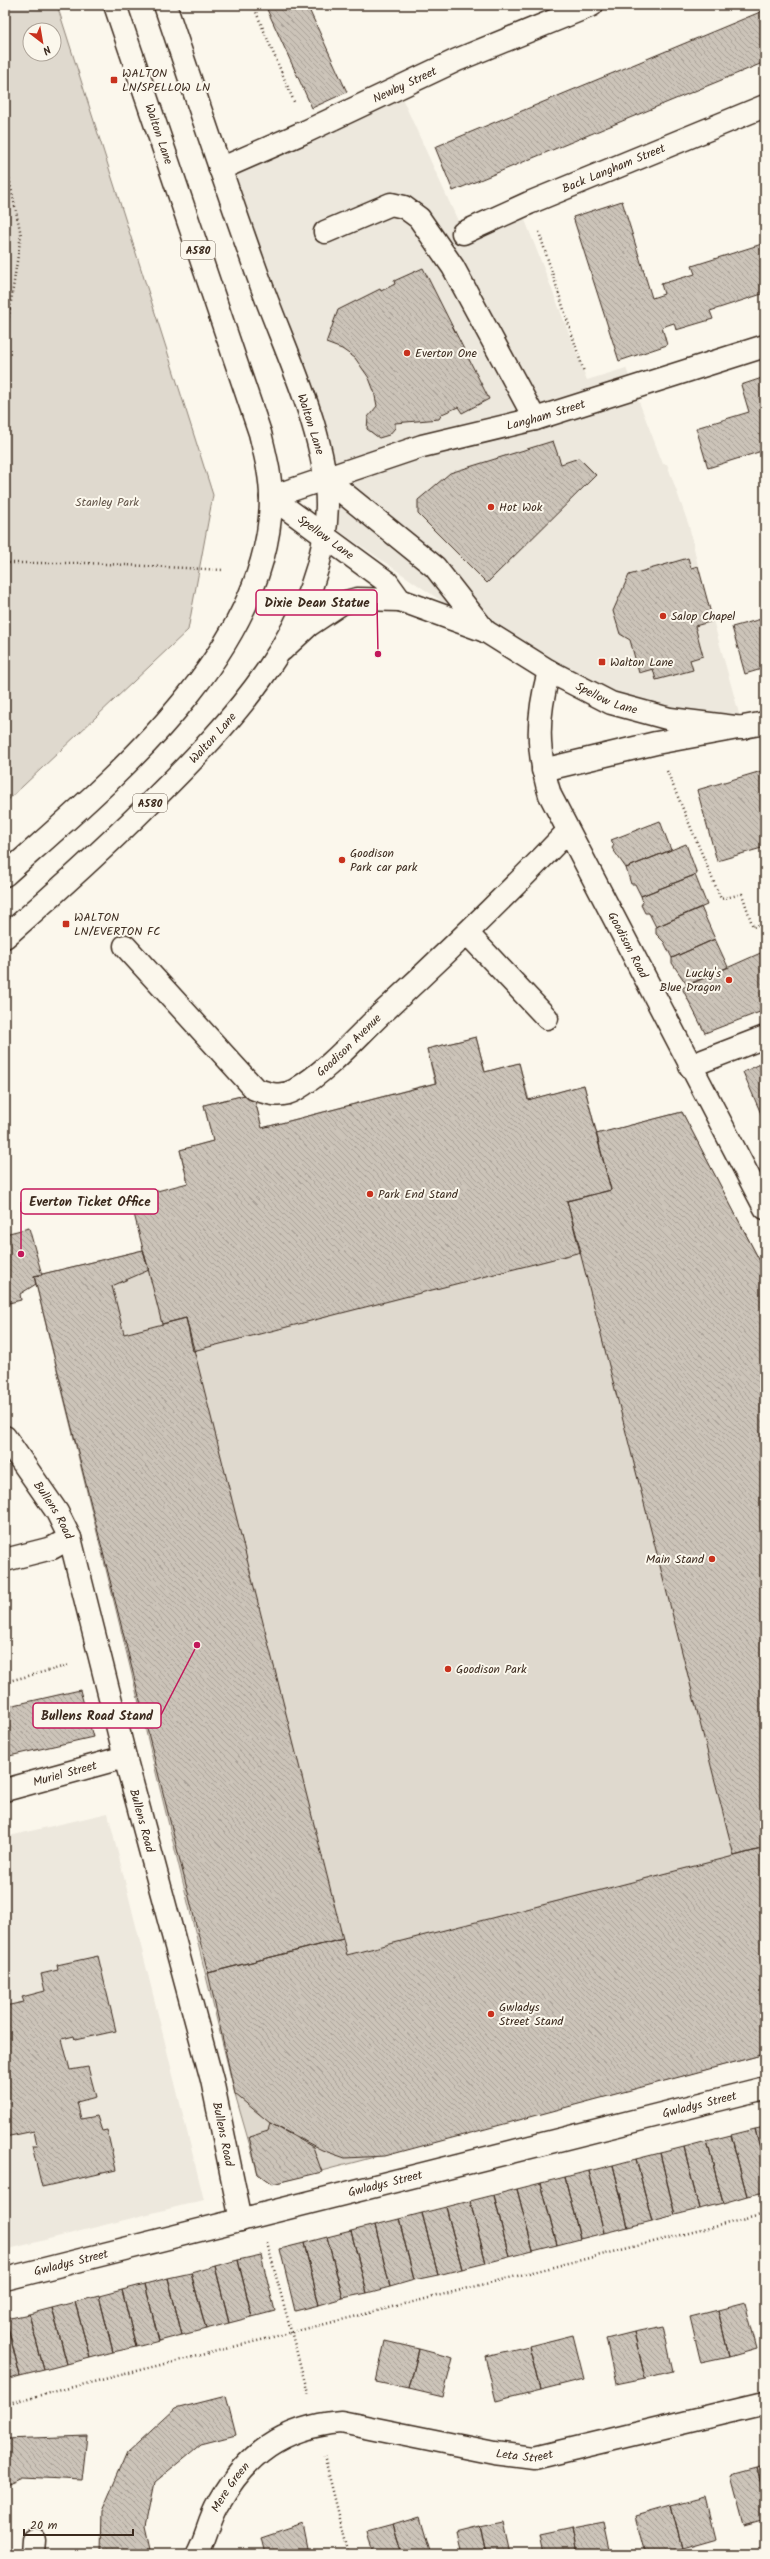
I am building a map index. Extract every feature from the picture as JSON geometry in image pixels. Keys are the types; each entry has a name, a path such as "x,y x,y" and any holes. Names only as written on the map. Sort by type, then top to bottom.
{"main road":[{"name":"Walton Lane","path":"5,875 130,759 193,689 218,653 252,590 265,547 271,497 260,433 116,5"},
{"name":"Walton Lane","path":"5,938 82,870 182,772 229,722 279,653 300,613 311,586 323,536 327,504 325,478 315,429 220,169 165,5"},
{"name":"Newby Street","path":"220,169 307,131 457,60 592,5"},
{"name":"Back Langham Street","path":"463,233 529,203 765,106"},
{"path":"325,232 391,204 404,207 419,218 453,267 535,419"},
{"name":"Langham Street","path":"271,497 422,446 535,419 765,346"},
{"name":"Spellow Lane","path":"325,478 435,567 485,631"},
{"name":"Spellow Lane","path":"271,497 387,582 400,600 485,631 549,671 611,703 641,713 670,719 743,728"},
{"path":"279,653 309,625 342,603 358,598 400,600"},
{"name":"Goodison Road","path":"549,671 541,703 538,728 543,770 550,795 765,1208"},
{"name":"Spellow Lane","path":"543,770 656,743 765,723"},
{"name":"Goodison Avenue","path":"125,946 255,1089 274,1096 294,1090 317,1074 467,933 568,831"},
{"path":"467,933 547,1018"},
{"path":"690,1066 765,1037"},
{"name":"Bullens Road","path":"5,1437 57,1512 70,1538 125,1757 250,2218"},
{"path":"5,1560 52,1548 70,1538"},
{"name":"Muriel Street","path":"5,1790 125,1757"},
{"name":"Gwladys Street","path":"5,2279 765,2088"},
{"name":"Leta Street","path":"283,2435 316,2424 341,2422 494,2453 534,2458 765,2403"},
{"name":"Mere Green","path":"197,2554 217,2505 238,2473 259,2451 283,2435"}],"path":[{"path":"253,5 307,131"},
{"path":"5,159 21,235 5,341"},
{"path":"529,203 593,401"},
{"path":"5,563 86,563 224,570"},
{"path":"656,743 721,899 742,894 753,927 764,923 765,927"},
{"path":"5,1682 101,1658"},
{"path":"5,2404 292,2334 765,2214"},
{"path":"250,2218 292,2334 349,2554"}],"shaded area":[{"path":"397,87 463,232 520,207 587,380 626,368 663,464 667,464 689,526 698,566 743,728 670,719 485,631 326,522 325,478 220,169"},
{"path":"108,1813 204,2200 5,2250 5,1837"}],"green space":[{"name":"Stanley Park","path":"5,5 57,5 213,495 188,630 5,803"},
{"name":"Goodison Park","path":"476,1037 485,1072 519,1063 529,1100 584,1085 597,1134 682,1112 765,1271 765,2054 272,2184 258,2174 235,2094 34,1276 143,1250 188,1183 180,1150 213,1141 204,1105 253,1093 262,1128 435,1083 427,1049"}],"building":[{"path":"265,5 307,5 347,92 312,108"},
{"path":"765,10 765,62 453,191 435,147"},
{"path":"622,201 652,298 664,294 661,284 695,274 692,266 765,243 765,293 710,311 713,319 676,330 674,323 662,327 667,345 619,361 573,217"},
{"name":"Everton One","path":"423,268 489,399 462,413 458,407 442,414 439,419 395,423 395,428 389,435 379,438 367,429 368,417 377,406 374,391 369,378 355,358 342,349 326,343 338,310 380,289 381,291 395,284 394,281"},
{"path":"765,377 765,450 708,468 696,428 749,412 741,385"},
{"name":"Hot Wok","path":"553,441 561,464 579,458 596,475 487,583 418,514 418,500 450,473"},
{"name":"Salop Chapel","path":"688,558 691,568 698,566 713,621 695,626 703,656 690,660 693,670 656,680 653,669 639,673 630,640 620,634 613,611 629,575"},
{"path":"765,618 765,668 745,674 732,627"},
{"path":"765,770 765,847 717,861 697,790"},
{"path":"660,821 671,850 626,868 612,848 614,845 611,840"},
{"path":"686,844 697,874 641,896 635,884 631,884 626,868"},
{"path":"695,875 707,905 656,927 649,913 645,913 641,905 643,902 641,896"},
{"path":"701,907 715,939 672,958 664,942 656,934 656,927"},
{"path":"715,939 728,967 687,985 672,963 672,958"},
{"path":"765,951 765,1010 705,1033 682,988"},
{"name":"Park End Stand","path":"476,1037 485,1072 519,1063 528,1100 584,1085 611,1190 567,1201 581,1252 193,1351 186,1318 162,1324 130,1198 188,1183 180,1150 213,1141 204,1105 253,1093 262,1128 436,1083 427,1049"},
{"path":"765,1062 765,1123 743,1072"},
{"name":"Main Stand","path":"682,1112 765,1271 765,1848 734,1856 567,1201 611,1190 596,1134"},
{"path":"29,1228 42,1275 34,1276 36,1284 20,1294 21,1300 5,1304 5,1234"},
{"path":"143,1250 149,1270 112,1286 124,1334 186,1318 343,1939 208,1973 34,1276"},
{"path":"80,1690 93,1737 5,1757 5,1707"},
{"name":"Gwladys Street Stand","path":"765,1848 765,2054 385,2156 345,2158 322,2150 270,2123 235,2094 208,1973 343,1939 347,1955"},
{"path":"98,1956 116,2031 75,2040 74,2036 62,2039 70,2070 88,2067 96,2097 77,2102 81,2119 97,2116 102,2131 107,2130 116,2170 42,2187 32,2146 37,2146 34,2131 5,2137 5,2006 24,2002 22,1997 45,1991 41,1974 58,1970 57,1965"},
{"path":"270,2123 313,2147 322,2172 272,2184 258,2174 249,2137 268,2131"},
{"path":"765,2127 765,2169 755,2129"},
{"path":"755,2129 765,2169 765,2192 747,2196 731,2135"},
{"path":"731,2135 747,2196 723,2203 707,2141"},
{"path":"707,2141 723,2203 699,2209 684,2147"},
{"path":"684,2147 699,2209 675,2215 660,2153"},
{"path":"660,2153 675,2215 652,2221 636,2159"},
{"path":"636,2159 652,2221 628,2227 613,2165"},
{"path":"613,2165 628,2227 604,2233 589,2171"},
{"path":"589,2171 604,2233 580,2239 565,2177"},
{"path":"565,2177 580,2239 557,2245 541,2183"},
{"path":"541,2183 557,2245 533,2251 517,2189"},
{"path":"517,2189 533,2251 509,2257 494,2195"},
{"path":"494,2195 509,2257 486,2263 470,2201"},
{"path":"470,2201 486,2263 462,2269 446,2207"},
{"path":"446,2207 462,2269 438,2275 422,2213"},
{"path":"422,2213 438,2275 414,2280 399,2219"},
{"path":"399,2219 414,2280 390,2287 375,2225"},
{"path":"375,2225 390,2287 367,2293 351,2231"},
{"path":"351,2231 367,2293 343,2298 327,2237"},
{"path":"327,2237 343,2298 319,2305 304,2243"},
{"path":"304,2243 319,2305 295,2311 280,2249"},
{"path":"261,2255 275,2311 252,2317 238,2260"},
{"path":"238,2260 252,2317 229,2323 215,2266"},
{"path":"215,2266 229,2323 206,2329 191,2273"},
{"path":"191,2273 206,2329 182,2335 168,2278"},
{"path":"168,2278 182,2335 159,2341 145,2284"},
{"path":"145,2284 159,2341 136,2347 122,2290"},
{"path":"122,2290 136,2347 113,2352 99,2296"},
{"path":"99,2296 113,2352 90,2358 75,2302"},
{"path":"75,2302 90,2358 67,2364 52,2308"},
{"path":"745,2303 757,2349 729,2357 718,2310"},
{"path":"52,2308 67,2364 44,2370 29,2314"},
{"path":"718,2310 729,2357 701,2363 690,2317"},
{"path":"29,2314 44,2370 20,2376 6,2319"},
{"path":"6,2319 20,2376 5,2380 5,2320"},
{"path":"663,2326 673,2371 645,2378 634,2332"},
{"path":"634,2332 645,2378 616,2384 606,2339"},
{"path":"573,2335 584,2379 540,2390 529,2346"},
{"path":"385,2341 419,2349 409,2389 376,2382"},
{"path":"529,2346 540,2390 496,2401 485,2356"},
{"path":"419,2349 453,2358 443,2397 409,2389"},
{"path":"226,2396 236,2435 201,2444 155,2482 146,2527 152,2554 101,2554 102,2511 127,2453 175,2409"},
{"path":"87,2436 82,2480 23,2477 5,2485 5,2439"},
{"path":"765,2467 765,2499 757,2469"},
{"path":"757,2469 765,2499 765,2519 744,2525 731,2476"},
{"path":"706,2497 716,2538 681,2548 670,2506"},
{"path":"670,2506 681,2548 657,2554 645,2554 635,2516"},
{"path":"419,2516 430,2554 402,2554 393,2524"},
{"path":"503,2522 510,2554 485,2554 479,2527"},
{"path":"604,2522 611,2554 577,2554 572,2528"},
{"path":"303,2524 309,2554 265,2554 261,2538"},
{"path":"393,2524 402,2554 373,2554 367,2531"},
{"path":"479,2527 485,2554 460,2554 455,2533"},
{"path":"572,2528 577,2554 543,2554 539,2535"}],"place":[{"name":"WALTON LN/SPELLOW LN","path":"114,80"},
{"name":"Everton One","path":"407,353"},
{"name":"Hot Wok","path":"491,507"},
{"name":"Salop Chapel","path":"663,616"},
{"name":"Dixie Dean Statue","path":"378,654"},
{"name":"Walton Lane","path":"602,662"},
{"name":"Goodison Park car park","path":"342,860"},
{"name":"WALTON LN/EVERTON FC","path":"66,924"},
{"name":"Lucky's Blue Dragon","path":"729,980"},
{"name":"Park End Stand","path":"370,1194"},
{"name":"Everton Ticket Office","path":"21,1254"},
{"name":"Main Stand","path":"712,1559"},
{"name":"Bullens Road Stand","path":"197,1645"},
{"name":"Goodison Park","path":"448,1669"},
{"name":"Gwladys Street Stand","path":"491,2014"}]}
